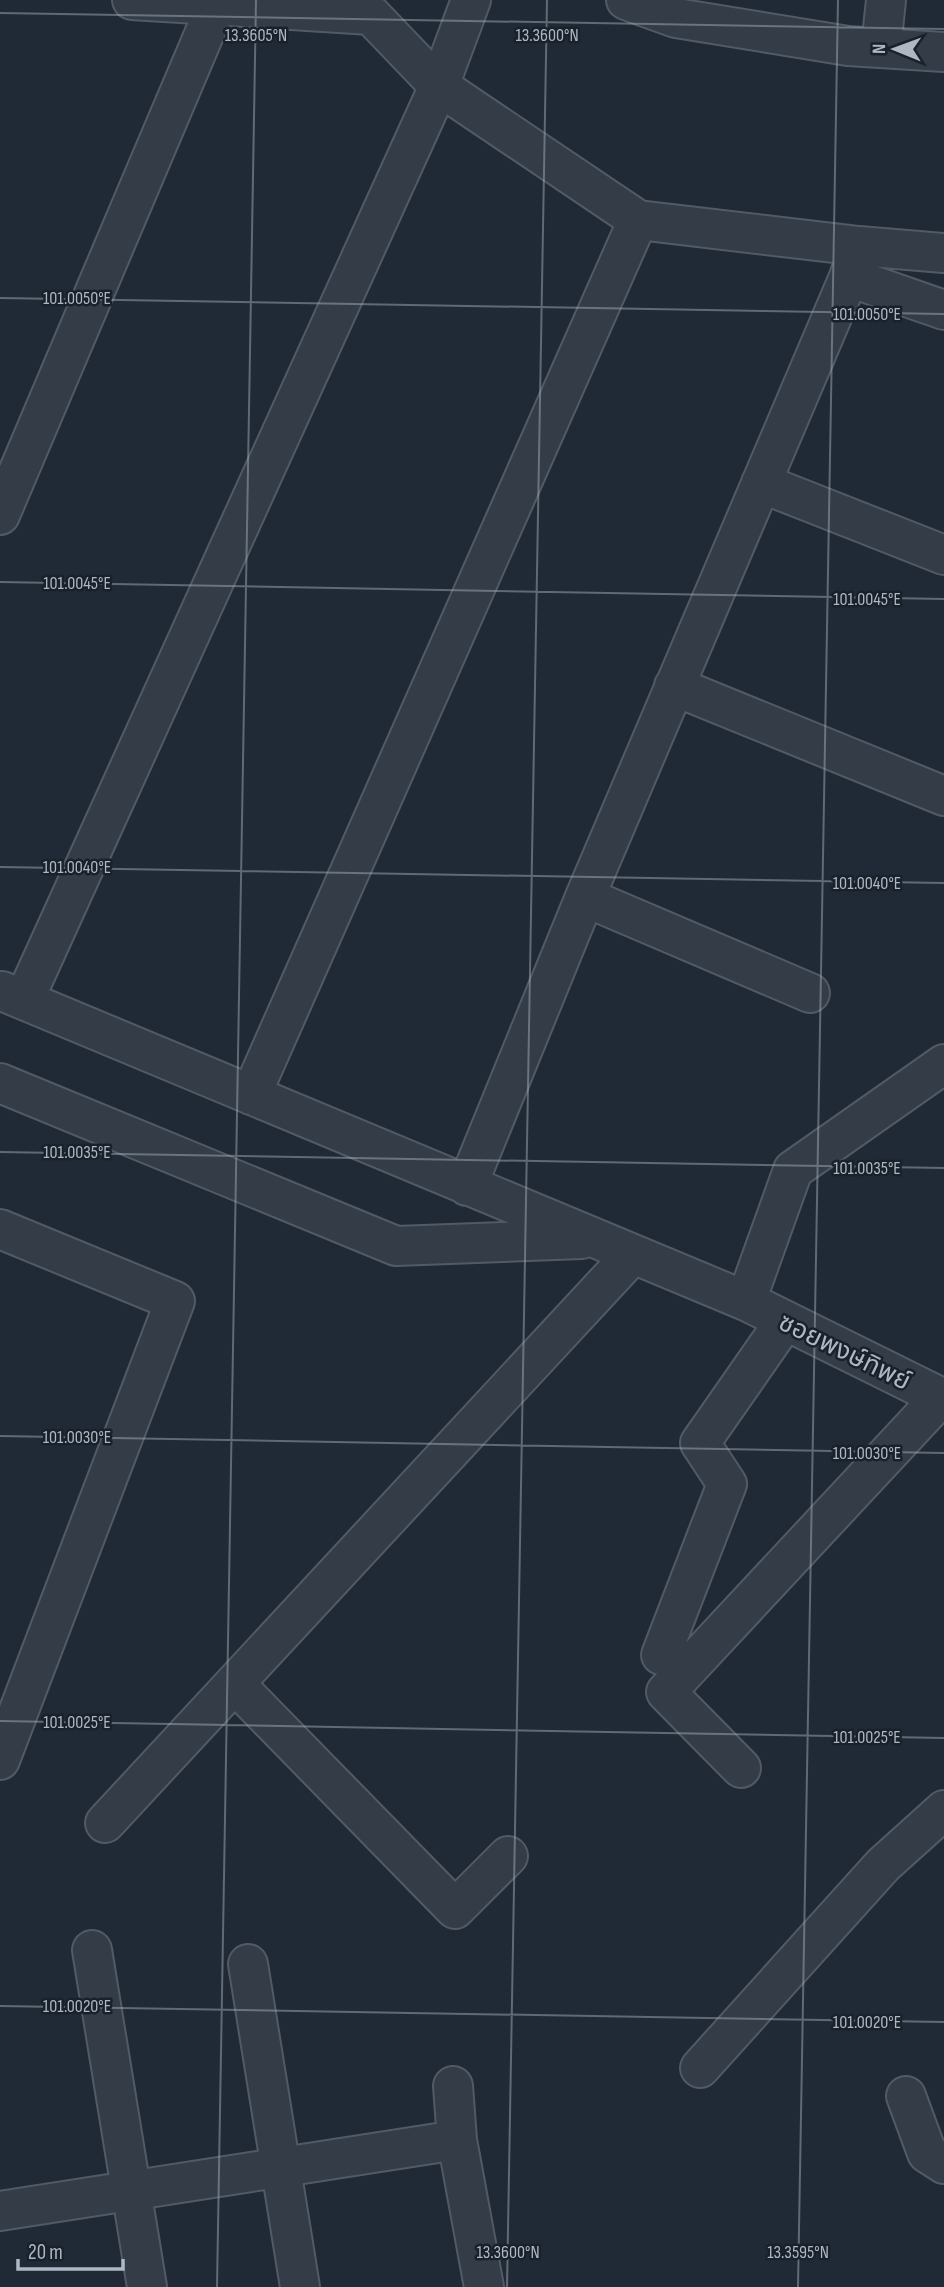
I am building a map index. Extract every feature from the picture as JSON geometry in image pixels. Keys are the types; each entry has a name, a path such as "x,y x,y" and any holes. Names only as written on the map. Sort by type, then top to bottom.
{"street":[{"path":"132,0 371,15 439,86 638,220 854,262 944,253"},
{"path":"12,995 439,86 471,0"},
{"path":"626,0 676,18 848,46 944,52"},
{"path":"881,48 886,0"},
{"path":"0,515 217,4"},
{"path":"251,1095 638,220"},
{"path":"854,262 944,310"},
{"path":"467,1185 584,897 854,262"},
{"path":"761,483 944,555"},
{"path":"674,686 944,796"},
{"path":"584,897 810,993"},
{"name":"ซอยพงษ์ทิพย์","path":"12,995 746,1301 942,1399"},
{"path":"746,1301 793,1170 944,1064"},
{"path":"0,1083 396,1246 595,1238"},
{"path":"0,1229 175,1301 0,1760"},
{"path":"105,1823 633,1254"},
{"path":"662,1655 727,1485 700,1443 785,1321"},
{"path":"741,1768 666,1692 942,1399"},
{"path":"235,1684 455,1909 508,1856"},
{"path":"700,2068 883,1865 944,1810"},
{"path":"92,1950 147,2287"},
{"path":"248,1964 300,2287"},
{"path":"453,2086 457,2140 484,2287"},
{"path":"906,2096 927,2152 944,2164"},
{"path":"0,2211 457,2140"}]}
